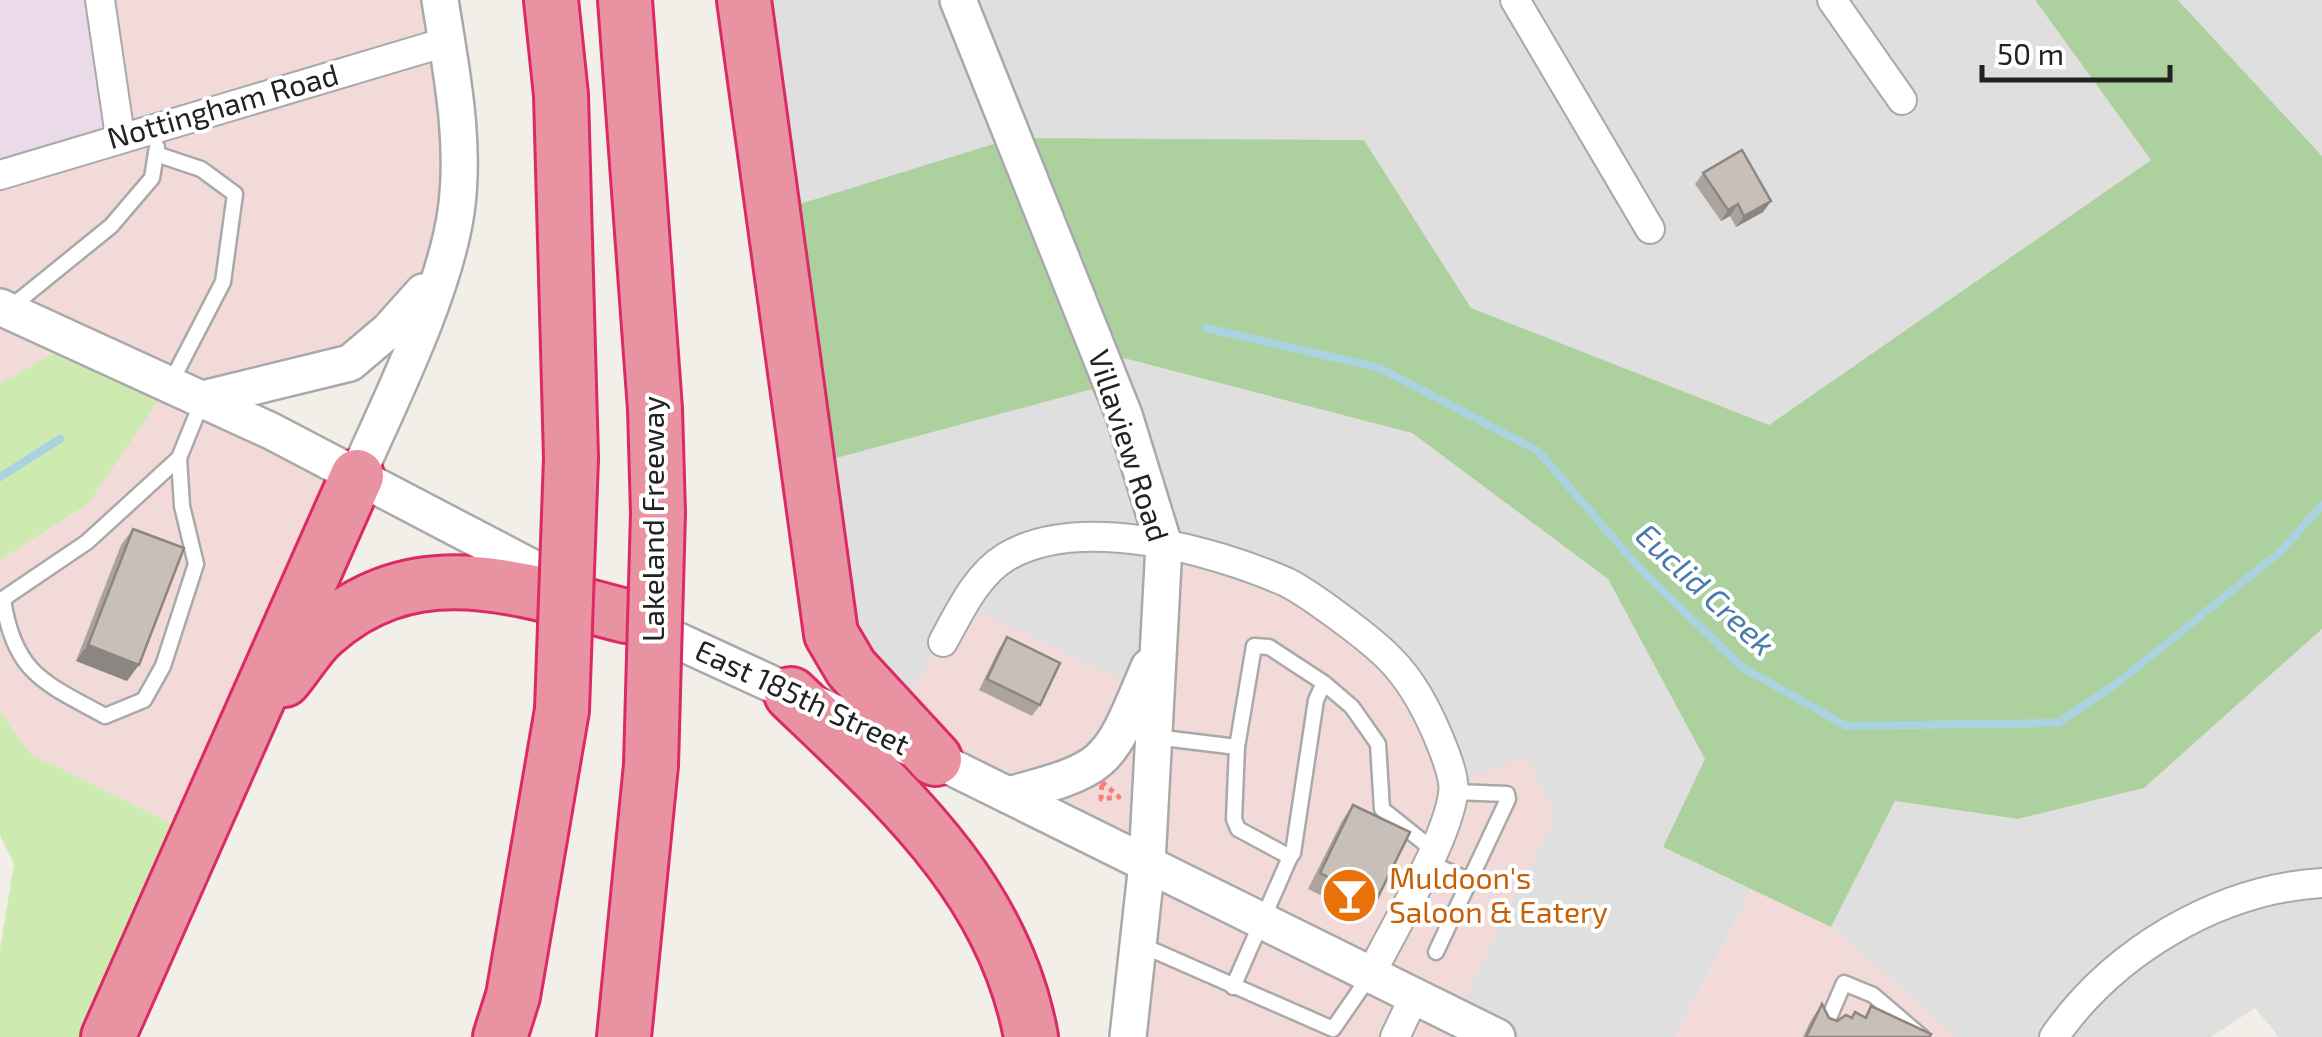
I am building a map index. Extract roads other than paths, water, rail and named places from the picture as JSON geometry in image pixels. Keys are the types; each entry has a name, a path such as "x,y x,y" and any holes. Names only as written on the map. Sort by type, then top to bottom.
{"highway":[{"path":"538,1037 562,710 571,458 561,95 551,0"},
{"name":"Lakeland Freeway","path":"624,1037 651,765 658,514 640,156 625,0"},
{"path":"744,0 831,634 851,668 935,759"},
{"path":"108,1037 357,476"},
{"path":"249,724 322,632 370,599 414,586 491,582 626,616"},
{"path":"792,694 922,820 987,912 1024,1000 1032,1037"},
{"path":"500,1037 513,996 562,710"},
{"path":"651,765 660,1037"}],"street":[{"path":"100,0 120,136"},
{"path":"357,476 444,263 456,212 458,118 440,0"},
{"name":"Villaview Road","path":"958,0 1124,415 1164,545 1148,863 1128,1037"},
{"path":"1515,0 1650,229"},
{"path":"1832,0 1902,100"},
{"name":"Nottingham Road","path":"0,175 120,136 446,42"},
{"path":"203,398 350,363 410,310 444,263"},
{"name":"East 185th Street","path":"2,312 203,398 626,616 935,759 1497,1037"},
{"path":"943,642 971,592 1005,557 1058,539 1096,536 1164,545 1290,584 1390,658 1423,701 1443,748 1454,792 1429,855 1371,974"},
{"path":"1008,795 1077,777 1101,761 1120,734 1159,643"},
{"path":"2054,1037 2072,1011 2142,949 2218,905 2322,883"},
{"path":"1395,1037 1415,995"}],"lane":[{"path":"2,312 112,226 152,178 162,124"},
{"path":"156,154 201,168 235,194 223,282 170,384"},
{"path":"179,458 87,542 4,600 8,627 35,678 105,716 144,700 163,666 196,564 182,506 179,458 203,398"},
{"path":"1290,857 1238,829 1234,818 1237,747 1254,646 1269,647 1352,707 1378,744 1382,809 1429,855 1470,880"},
{"path":"1233,987 1296,843 1316,700 1324,684"},
{"path":"1154,737 1237,747"},
{"path":"1436,952 1507,794 1454,792"},
{"path":"1138,944 1349,1037"},
{"path":"1333,1029 1371,974"},
{"path":"1824,1026 1844,984 1872,994 1922,1037"}],"waterway":[{"name":"Euclid Creek","path":"1206,328 1380,368 1538,451 1641,570 1742,667 1846,726 2058,723 2120,681 2281,551 2322,505"},
{"name":"Euclid Creek","path":"0,477 60,439"}],"place":[{"name":"Muldoon's Saloon & Eatery","path":"1350,896"}]}
